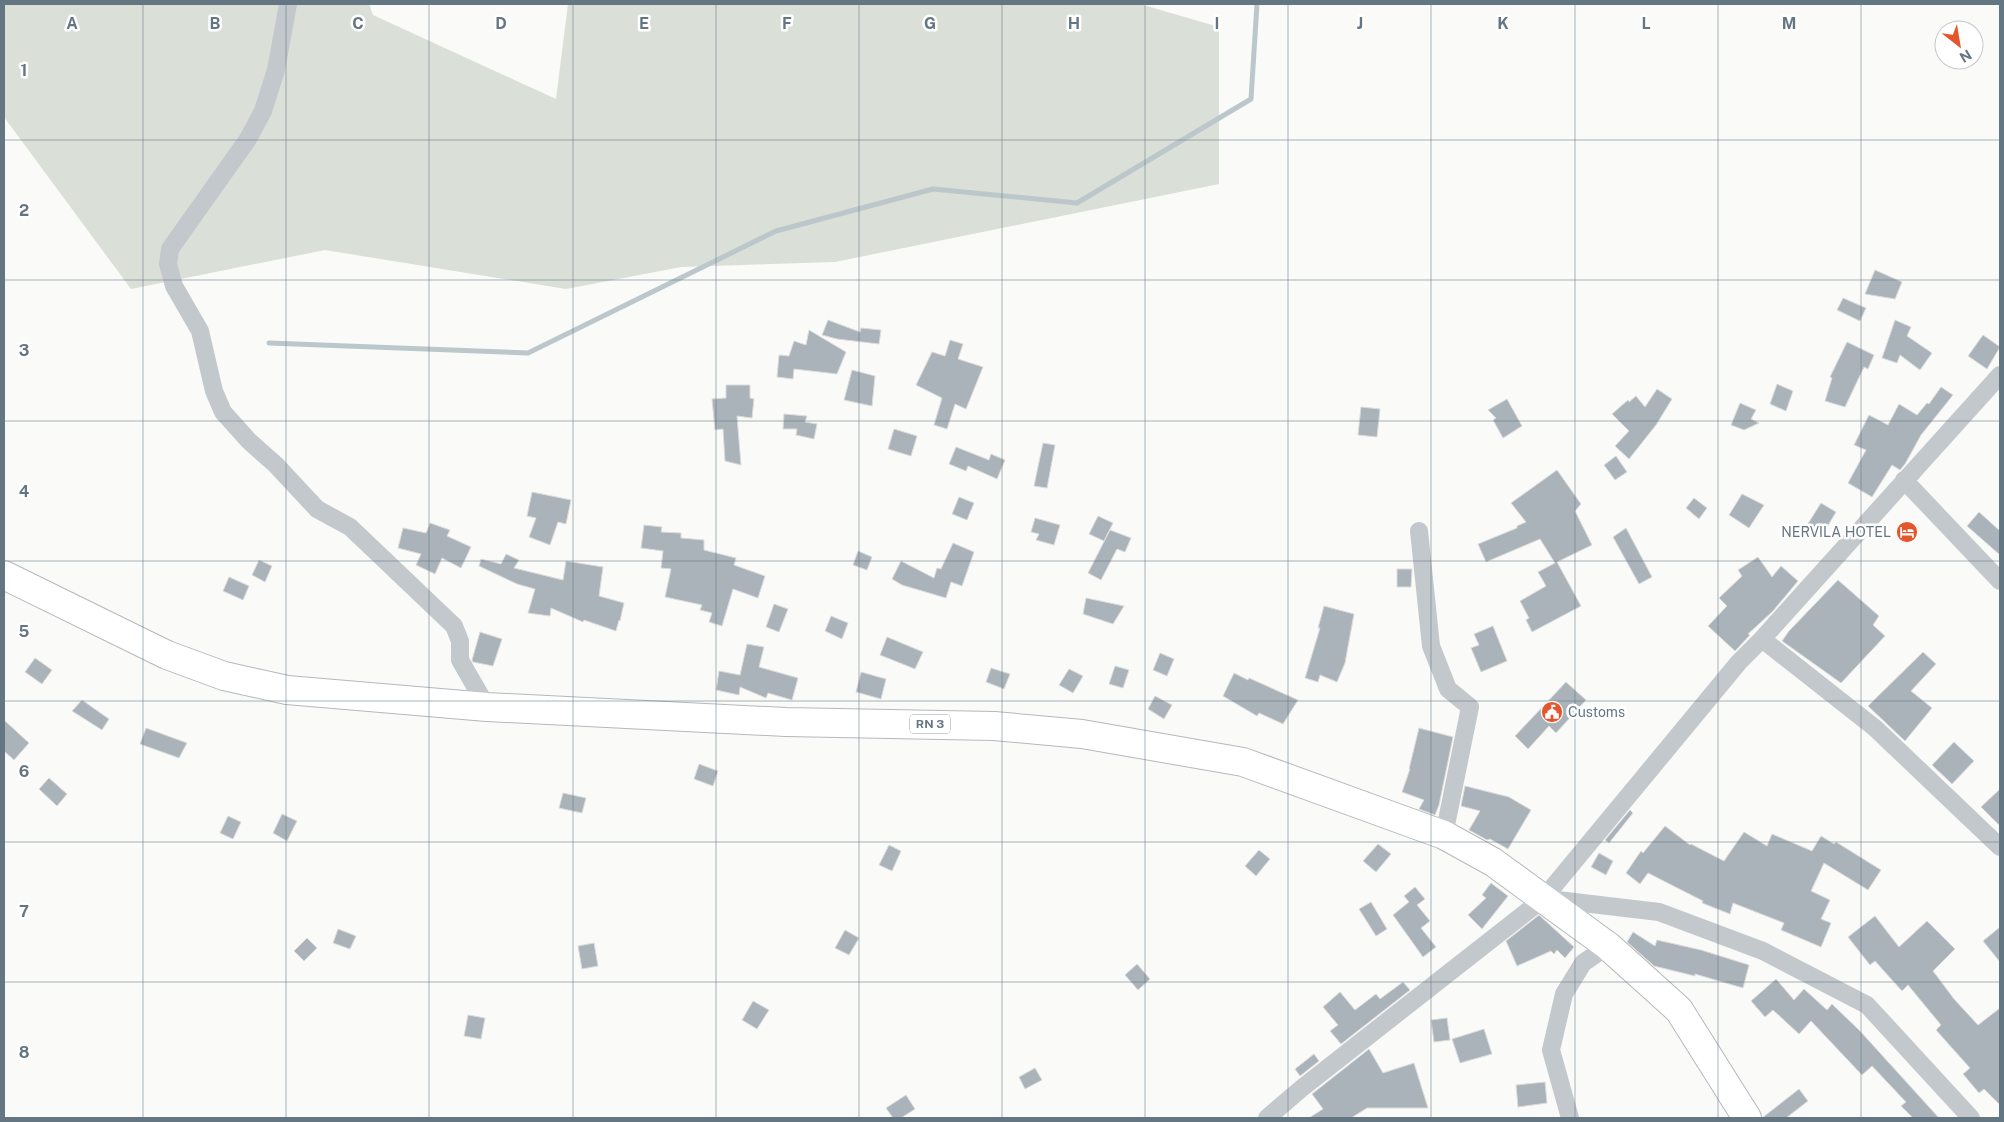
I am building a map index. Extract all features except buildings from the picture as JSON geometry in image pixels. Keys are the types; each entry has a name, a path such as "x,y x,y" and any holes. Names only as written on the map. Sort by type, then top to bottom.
{"highway":[{"name":"RN 3","path":"4,575 167,655 224,676 287,690 487,706 786,722 994,726 1082,734 1243,762 1444,835 1493,862 1608,946 1679,1010 1747,1118"}],"street":[{"path":"288,4 276,70 263,111 248,139 170,249 168,264 172,279 174,286 200,331 214,391 223,412 249,441 276,465 317,509 350,527 454,626 460,641 460,660 487,706"},
{"path":"1267,1118 1302,1088 1543,899 1738,662 1762,639 2000,375"},
{"path":"1904,480 2000,581"},
{"path":"1419,531 1431,646 1448,689 1470,707 1444,835"},
{"path":"1762,639 1875,728 2000,847"},
{"path":"1543,899 1659,912 1763,951 1867,1005 1971,1118"},
{"path":"1570,1118 1552,1050 1564,994 1583,963 1608,946"}],"shaded area":[{"path":"4,4 369,4 373,15 556,99 568,4 1140,4 1219,27 1219,184 835,262 681,267 566,289 325,250 131,289 4,117"}],"waterway":[{"path":"269,343 528,353 776,231 933,189 1077,203 1251,99 1257,4"}],"place":[{"name":"NERVILA HOTEL","path":"1907,532"},
{"name":"Customs","path":"1552,712"}]}
